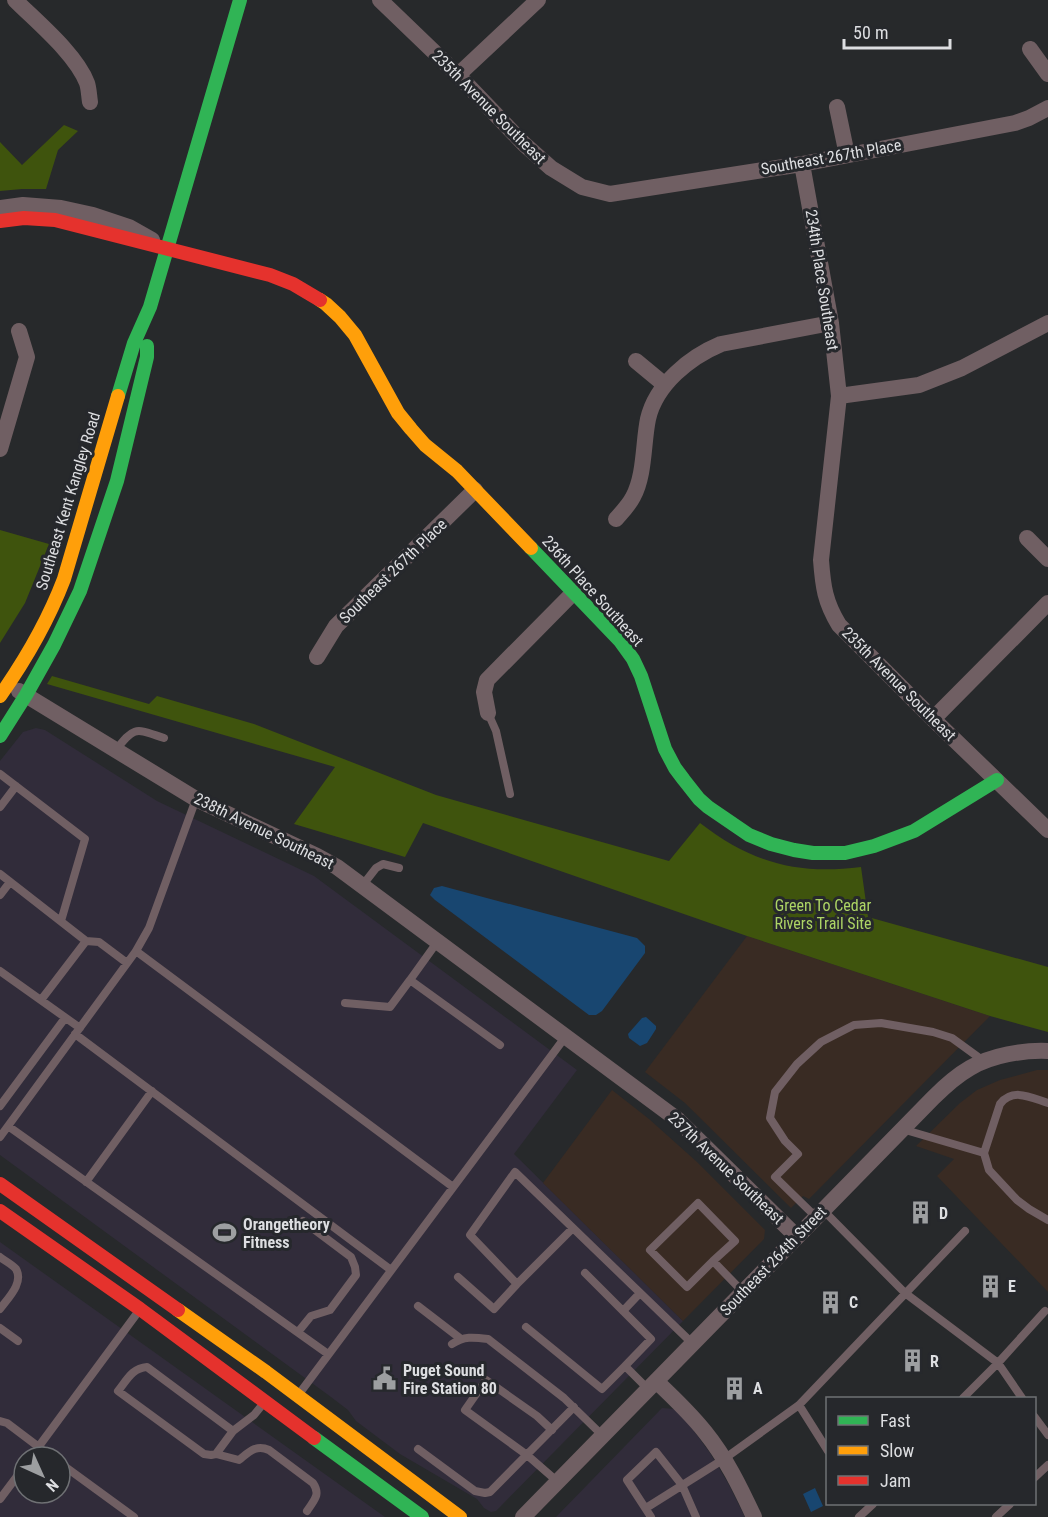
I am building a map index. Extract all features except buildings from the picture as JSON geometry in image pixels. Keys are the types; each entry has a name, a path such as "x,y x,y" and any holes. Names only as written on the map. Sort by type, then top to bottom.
{"main road":[{"name":"Southeast Kent Kangley Road","path":"4,690 32,648 59,592 134,343 150,307 168,249 240,0"},
{"name":"236th Place Southeast","path":"0,221 24,218 55,220 270,275 293,284 326,304 355,335 399,413 411,429 425,445 457,471 620,641 633,659 641,676 665,749 675,768 699,799 749,835 794,850 813,853 845,853 874,846 914,831 997,780"},
{"name":"Southeast Kent Kangley Road","path":"0,736 54,645 80,591 117,481 147,357 150,307"},
{"path":"0,1184 266,1372 460,1517"},
{"path":"0,1211 140,1309 422,1517"},
{"path":"140,1309 145,1305 152,1306 212,1347 226,1345"}],"street":[{"path":"15,0 68,52 87,84 90,102"},
{"name":"235th Avenue Southeast","path":"380,0 550,168 582,187 609,194"},
{"path":"458,75 538,0"},
{"path":"1030,48 1048,74"},
{"path":"837,107 847,155"},
{"name":"Southeast 267th Place","path":"609,194 802,164 1015,123 1048,108"},
{"name":"234th Place Southeast","path":"802,164 831,323 839,396"},
{"path":"0,208 23,205 62,208 93,215 129,227 168,249"},
{"path":"616,519 629,504 639,484 648,417 652,406 665,385 679,372 708,350 721,344 831,323"},
{"path":"839,396 919,385 962,368 1048,323"},
{"path":"0,449 27,357 19,331"},
{"path":"636,361 665,385"},
{"name":"235th Avenue Southeast","path":"839,396 821,560 823,585 830,609 839,625 1048,830"},
{"name":"Southeast 267th Place","path":"316,657 336,626 475,490"},
{"path":"1027,538 1048,559"},
{"path":"488,712 484,692 487,680 574,592"},
{"path":"933,718 1048,603"},
{"name":"238th Avenue Southeast","path":"4,690 26,695 196,799 337,867 566,1036"},
{"name":"237th Avenue Southeast","path":"566,1036 678,1120 797,1237"},
{"name":"Southeast 264th Street","path":"524,1517 950,1082 971,1067 1001,1056 1030,1050 1048,1051"},
{"path":"652,1385 692,1416 706,1433 724,1459 754,1517"}],"lane":[{"path":"488,712 496,731 510,794"},
{"path":"116,750 132,732 141,731 164,738"},
{"path":"0,774 85,840 62,921"},
{"path":"0,807 16,786"},
{"path":"0,1137 136,951 149,928 196,799"},
{"path":"362,886 376,868 383,864 399,868"},
{"path":"0,874 86,941 99,942 127,963"},
{"path":"0,895 10,882"},
{"path":"41,1000 86,941"},
{"path":"345,1004 390,1007 438,941"},
{"path":"136,951 453,1187"},
{"path":"0,971 65,1018 152,1091 391,1270"},
{"path":"410,980 500,1045"},
{"path":"0,1106 65,1018"},
{"path":"985,1062 952,1038 933,1032 881,1023 854,1025 821,1042 797,1064 775,1092 770,1118 785,1141 798,1154 775,1177 820,1213 905,1293 998,1363 1021,1397"},
{"path":"297,1396 566,1036"},
{"path":"86,1182 152,1091"},
{"path":"1048,1103 1021,1094 1013,1095 1003,1101 984,1153 989,1170 1017,1200 1048,1220"},
{"path":"8,1126 328,1354"},
{"path":"902,1129 984,1153"},
{"path":"517,1284 470,1235 515,1172 693,1344"},
{"path":"698,1203 735,1240 713,1261 687,1287 650,1250 698,1203"},
{"path":"298,1332 311,1316 330,1310 356,1275 351,1257 303,1221"},
{"path":"458,1277 494,1309 573,1228"},
{"path":"646,1508 724,1459 799,1405 965,1231"},
{"path":"0,1257 15,1268 18,1278 14,1291 0,1309"},
{"path":"713,1261 743,1292"},
{"path":"526,1327 602,1389 651,1339 585,1273"},
{"path":"623,1311 640,1293"},
{"path":"418,1306 461,1339"},
{"path":"40,1445 140,1309"},
{"path":"964,1397 1045,1311"},
{"path":"0,1328 18,1341"},
{"path":"452,1344 461,1339 476,1337 488,1339 574,1407 603,1436"},
{"path":"625,1366 652,1385"},
{"path":"233,1431 147,1367 135,1371 118,1391 204,1454 216,1454 239,1460 254,1448 263,1447 269,1450 313,1483 317,1489 317,1497 307,1510"},
{"path":"552,1430 537,1416 486,1380 465,1410 527,1455 558,1482"},
{"path":"216,1454 233,1431 254,1415 265,1401"},
{"path":"799,1405 826,1448"},
{"path":"418,1449 475,1491 490,1492 574,1407"},
{"path":"1036,1417 1048,1435"},
{"path":"0,1421 36,1445"},
{"path":"651,1517 627,1480 656,1452 682,1485 696,1517"},
{"path":"1036,1477 1048,1465"},
{"path":"72,1472 134,1517"},
{"path":"0,1499 12,1483"},
{"path":"859,1517 871,1505"},
{"path":"996,1517 1008,1505"}],"shaded area":[{"path":"36,728 45,730 157,801 314,876 577,1070 514,1154 683,1321 496,1511 491,1512 484,1508 477,1499 400,1454 356,1421 348,1410 331,1397 0,1155 0,761 23,732"},
{"path":"747,936 990,1016 809,1199 803,1196 791,1208 685,1103 645,1072"},
{"path":"1037,1070 1048,1070 1048,1292 937,1176 954,1159 916,1146 960,1103 977,1090 1000,1080"},
{"path":"612,1090 697,1162 765,1230 764,1239 683,1321 543,1183"},
{"path":"0,1242 385,1517 0,1517"},
{"path":"662,1408 675,1409 683,1416 710,1453 745,1517 556,1517"}],"green space":[{"path":"64,125 78,131 58,150 46,189 0,191 0,142 22,165"},
{"path":"0,530 49,544 25,603 0,643"},
{"name":"Green To Cedar Rivers Trail Site","path":"52,676 149,704 157,696 254,724 436,795 669,861 700,823 738,848 776,863 816,869 861,867 868,917 1048,967 1048,1032 990,1016 747,936 423,823 405,857 294,824 335,767 47,684"}],"water":[{"path":"442,886 637,938 645,946 645,953 602,1011 596,1015 589,1015 435,900 430,895 434,888"},
{"path":"646,1017 656,1026 656,1029 647,1043 640,1046 629,1038 628,1034 642,1018"},
{"path":"815,1488 823,1506 811,1512 803,1494"}],"traffic: fast":[{"path":"118,396 134,343 150,307 240,0"},
{"path":"0,736 54,645 80,591 117,481 147,357 147,346"},
{"path":"531,548 620,641 633,659 641,676 665,749 684,780 708,807 749,835 794,850 813,853 845,853 874,846 914,831 997,780"},
{"path":"314,1438 422,1517"}],"traffic: slow":[{"path":"320,300 340,317 355,335 398,413 411,429 425,445 457,471 531,548"},
{"path":"0,696 36,639 64,579 118,396"},
{"path":"178,1310 266,1372 460,1517"}],"traffic: jam":[{"path":"0,221 24,218 55,220 270,275 293,284 320,300"},
{"path":"0,1184 178,1310"},
{"path":"0,1211 140,1309 314,1438"}],"place":[{"name":"D","path":"921,1213"},
{"name":"Orangetheory Fitness","path":"225,1233"},
{"name":"E","path":"990,1286"},
{"name":"C","path":"831,1302"},
{"name":"R","path":"912,1361"},
{"name":"Puget Sound Fire Station 80","path":"385,1379"},
{"name":"A","path":"735,1388"}]}
